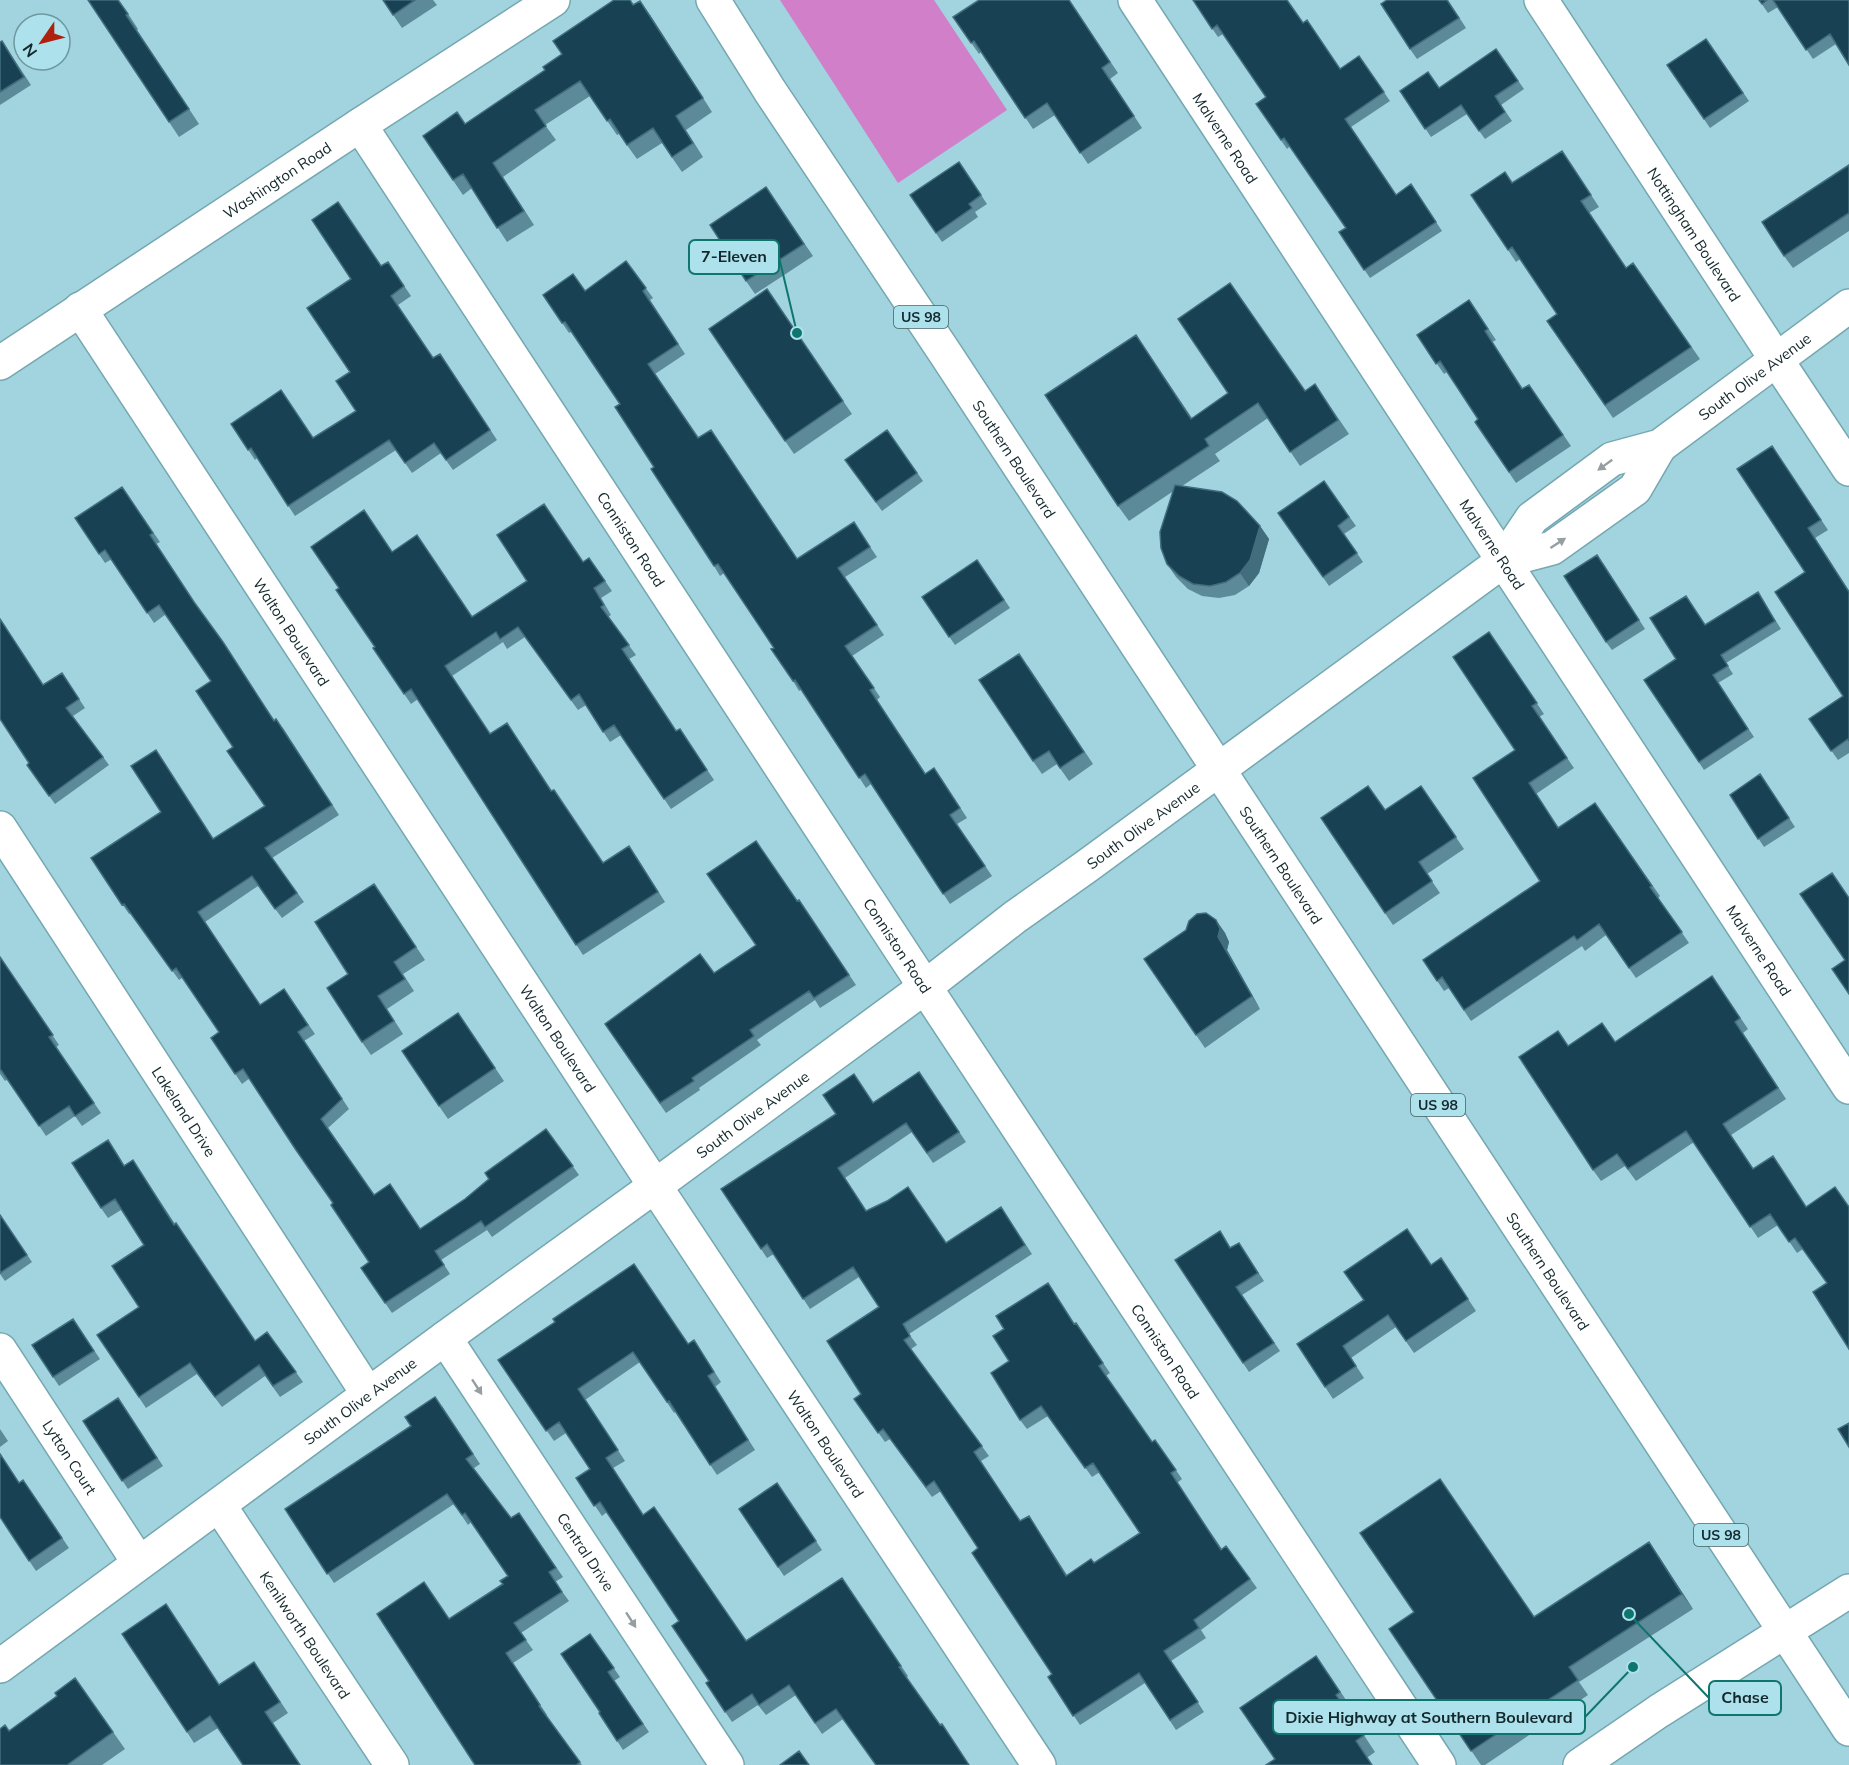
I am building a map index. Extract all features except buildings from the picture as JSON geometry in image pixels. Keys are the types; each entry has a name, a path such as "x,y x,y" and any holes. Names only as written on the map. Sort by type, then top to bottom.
{"street":[{"name":"Washington Road","path":"0,363 360,124 553,0"},
{"name":"Southern Boulevard","path":"713,0 770,91 945,353 1217,771 1849,1729"},
{"name":"Malverne Road","path":"1136,0 1849,1087"},
{"name":"Nottingham Boulevard","path":"1541,0 1849,469"},
{"name":"Conniston Road","path":"360,124 925,987 1439,1765"},
{"name":"South Olive Avenue","path":"0,1666 925,987 1015,916 1088,866 1503,561 1552,549 1635,489 1660,446 1849,306"},
{"name":"Walton Boulevard","path":"80,309 655,1186 1039,1765"},
{"name":"Lakeland Drive","path":"0,828 368,1394"},
{"name":"Central Drive","path":"445,1338 727,1765"},
{"name":"Lytton Court","path":"0,1350 139,1563"},
{"name":"Kenilworth Boulevard","path":"219,1505 392,1765"},
{"path":"1580,1765 1659,1711 1849,1591"}],"shaded area":[{"path":"780,0 934,0 1007,110 898,183"}],"place":[{"name":"7-Eleven","path":"797,333"},
{"name":"Chase","path":"1629,1614"},
{"name":"Dixie Highway at Southern Boulevard","path":"1633,1667"}]}
